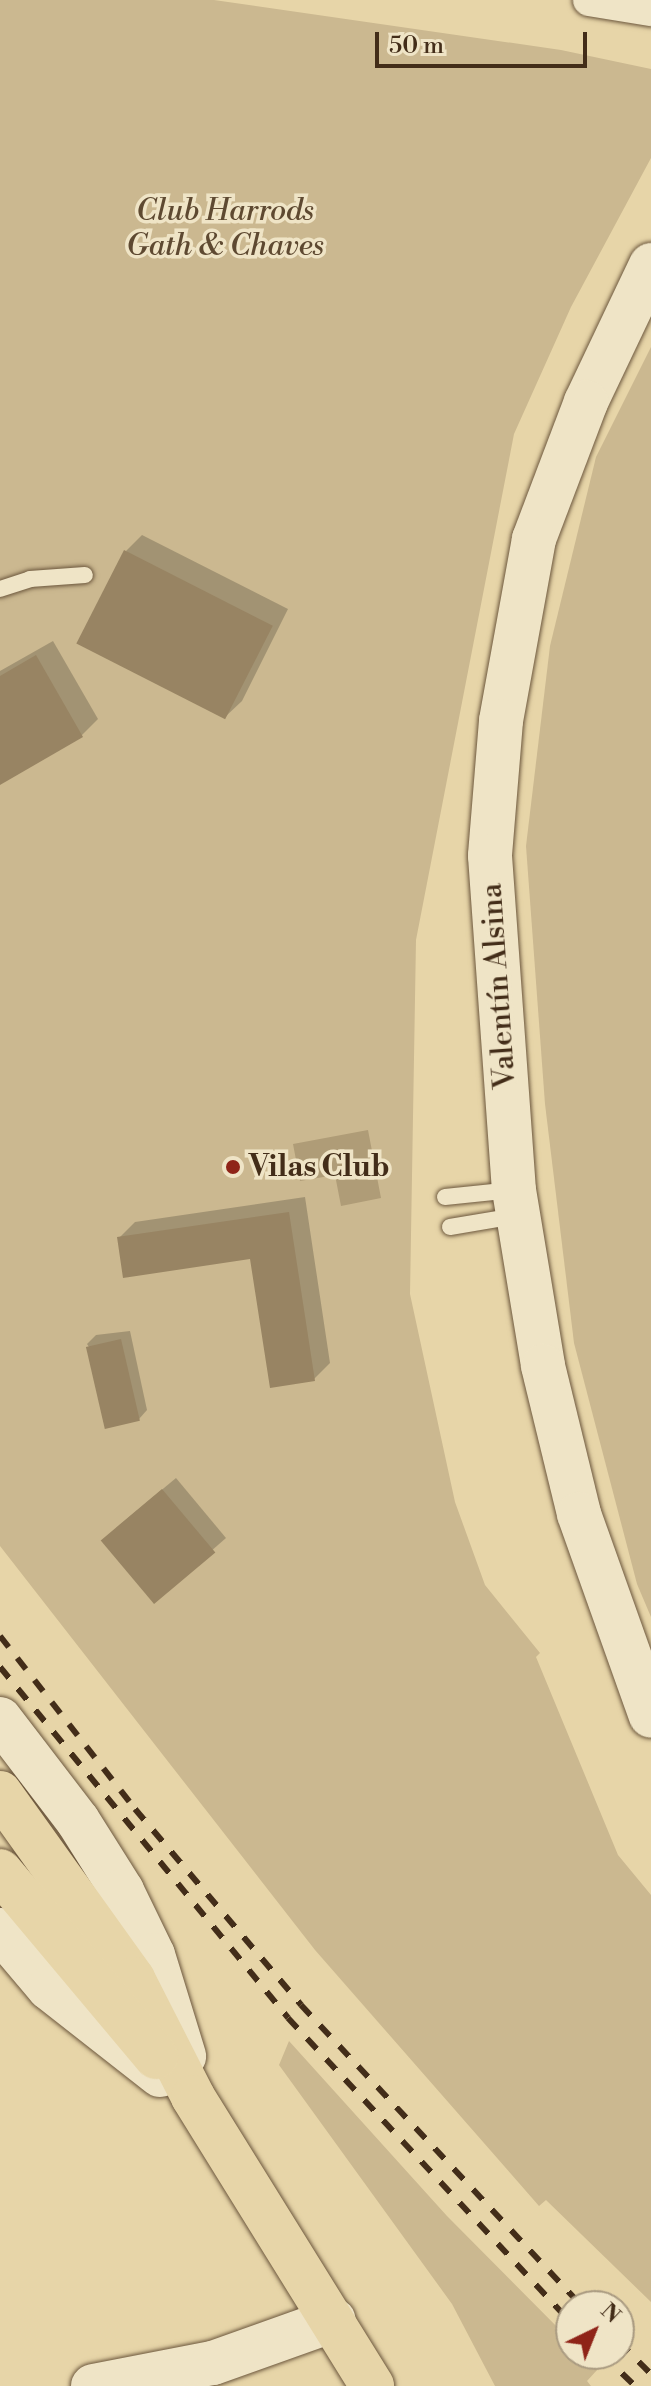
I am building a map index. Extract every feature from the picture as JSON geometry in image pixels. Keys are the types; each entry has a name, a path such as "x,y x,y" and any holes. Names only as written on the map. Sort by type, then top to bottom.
{"main road":[{"path":"0,1793 126,1968 193,2097 334,2320 372,2386"},
{"path":"0,1871 104,2000 193,2097"}],"street":[{"path":"589,0 651,10"},
{"name":"Valentín Alsina","path":"651,265 553,477 525,570 501,721 490,856 516,1203 543,1366 579,1514 651,1716"},
{"path":"0,1719 78,1821 122,1891 153,1955 193,2097"},
{"path":"0,1930 49,1988 128,2053 193,2097"},
{"path":"93,2386 213,2363 334,2320"}],"lane":[{"path":"0,589 30,579 85,575"},
{"path":"445,1197 516,1203"},
{"path":"450,1227 516,1203"}],"green space":[{"name":"Vilas Club","path":"0,0 214,0 561,50 651,69 651,158 571,307 514,434 416,940 410,1294 455,1502 485,1585 540,1653 536,1657 618,1855 651,1895 651,2302 546,2200 539,2206 315,1950 0,1546"},
{"path":"651,347 651,1617 637,1584 574,1343 545,1104 526,846 550,646 596,457"},
{"path":"289,2041 447,2216 555,2325 555,2370 597,2370 587,2381 591,2386 495,2386 452,2304 279,2065"}],"shaded area":[{"path":"368,1130 381,1198 341,1206 335,1175 300,1181 293,1144"}],"building":[{"path":"124,550 273,626 225,719 76,644"},
{"path":"36,655 83,737 0,785 0,676"},
{"path":"289,1212 315,1381 270,1388 250,1259 123,1278 117,1237"},
{"path":"121,1339 140,1421 105,1429 86,1347"},
{"path":"162,1489 215,1553 154,1604 101,1540"}],"railway":[{"path":"0,1636 135,1809 301,2005 567,2290"},
{"path":"0,1667 288,2018 555,2306"},
{"path":"635,2358 651,2374"},
{"path":"618,2370 635,2386"}],"place":[{"name":"Vilas Club","path":"233,1167"}],"park label":[{"name":"Club Harrods Gath & Chaves","path":"225,228"}]}
